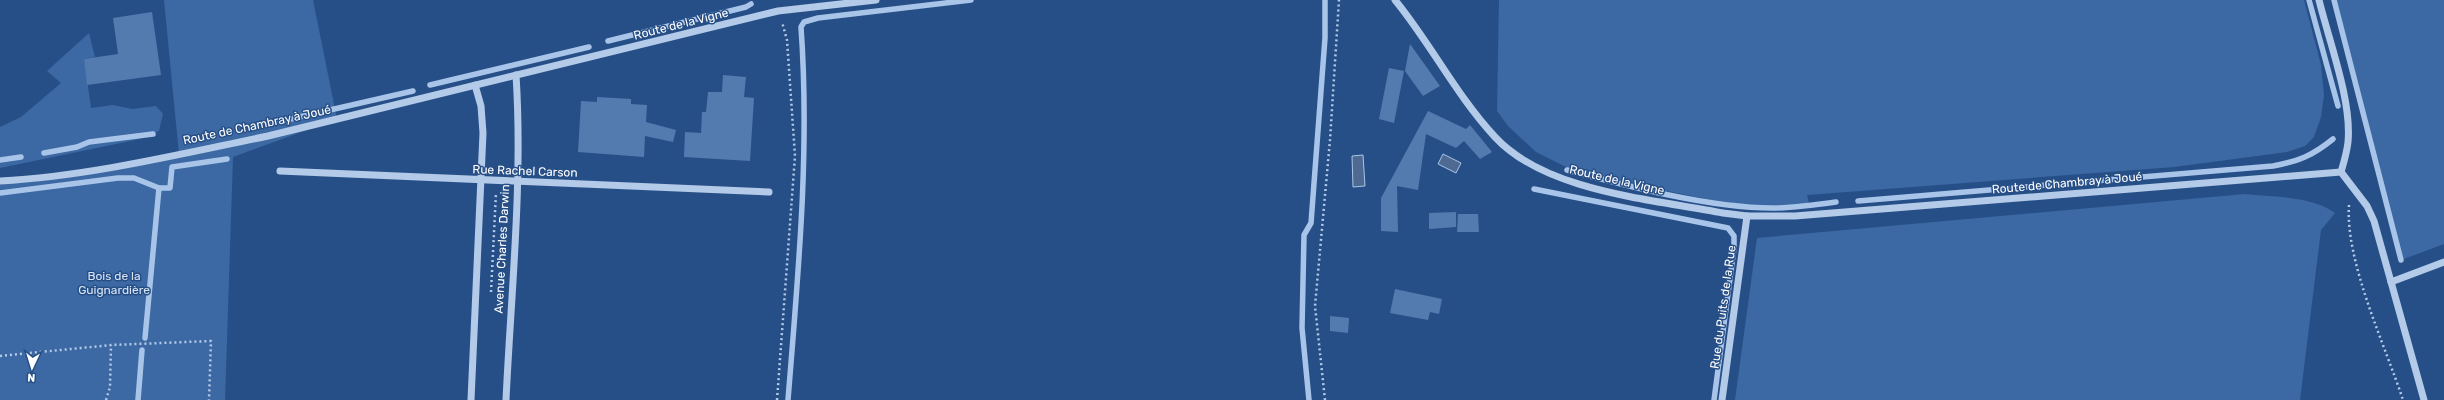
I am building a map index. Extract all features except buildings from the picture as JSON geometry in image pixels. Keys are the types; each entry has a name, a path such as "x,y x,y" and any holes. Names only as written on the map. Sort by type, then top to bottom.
{"street":[{"name":"Route de la Vigne","path":"516,75 778,11 876,0"},
{"name":"Route de la Vigne","path":"1395,0 1473,111 1496,138 1532,166 1553,175 1600,189 1747,216 1795,216"},
{"path":"2319,0 2346,102 2349,141 2341,172 2367,206 2374,221 2424,400"},
{"name":"Route de Chambray à Joué","path":"0,181 53,176 199,150 516,75"},
{"name":"Avenue Charles Darwin","path":"506,400 517,181 518,106 516,75"},
{"name":"Avenue Charles Darwin","path":"471,400 483,133 481,106 476,85"},
{"name":"Rue Rachel Carson","path":"280,171 769,192"},
{"name":"Route de Chambray à Joué","path":"1795,216 2341,172"},
{"name":"Rue du Puits de la Rue","path":"1722,400 1747,216"},
{"path":"2391,282 2444,262"}],"path":[{"path":"1325,400 1315,306 1330,140 1339,0"},
{"path":"777,400 795,156 787,40 778,11"},
{"path":"490,299 497,180"},
{"path":"2353,187 2348,217 2354,252 2369,306 2403,400"},
{"path":"0,356 111,344 211,341 209,400"},
{"path":"106,400 110,387 111,344"}],"green space":[{"name":"Bois de la Guignardière","path":"164,0 313,0 337,119 233,157 225,400 0,400 0,181 53,176 179,154"},
{"path":"1499,0 2304,0 2321,65 2324,95 2321,117 2314,137 2305,146 2287,152 2174,167 1807,195 1809,204 1755,206 1711,200 1604,178 1566,167 1536,152 1508,126 1497,111"},
{"path":"2334,0 2444,0 2444,244 2401,260"},
{"path":"89,33 95,57 84,59 91,108 113,105 132,109 156,106 163,114 159,131 140,139 0,168 0,127 21,117 61,83 47,71"},
{"path":"2245,194 2304,200 2326,207 2335,213 2321,230 2300,400 1735,400 1757,238"}],"shaded area":[{"path":"1443,154 1461,163 1456,173 1438,164"},
{"path":"1363,155 1365,186 1353,187 1352,156"}],"waterway":[{"path":"788,400 802,214 804,120 801,27 804,22 818,18 971,0"},
{"path":"1309,400 1302,328 1304,235 1311,223 1325,38 1325,0"},
{"path":"2309,0 2338,106"},
{"path":"2334,0 2401,260"},
{"path":"608,41 746,7 751,4"},
{"path":"430,85 589,47"},
{"path":"251,128 413,91"},
{"path":"44,153 77,147 89,142 153,134"},
{"path":"1858,201 2273,166 2312,154 2333,139"},
{"path":"0,160 21,157"},
{"path":"145,338 159,188 170,188 172,167 227,159"},
{"path":"1567,170 1669,195 1722,204 1748,207 1780,208 1836,202"},
{"path":"0,193 118,178 134,178 159,188"},
{"path":"1534,189 1728,228 1734,236 1734,248 1714,400"},
{"path":"138,400 142,350"}]}
